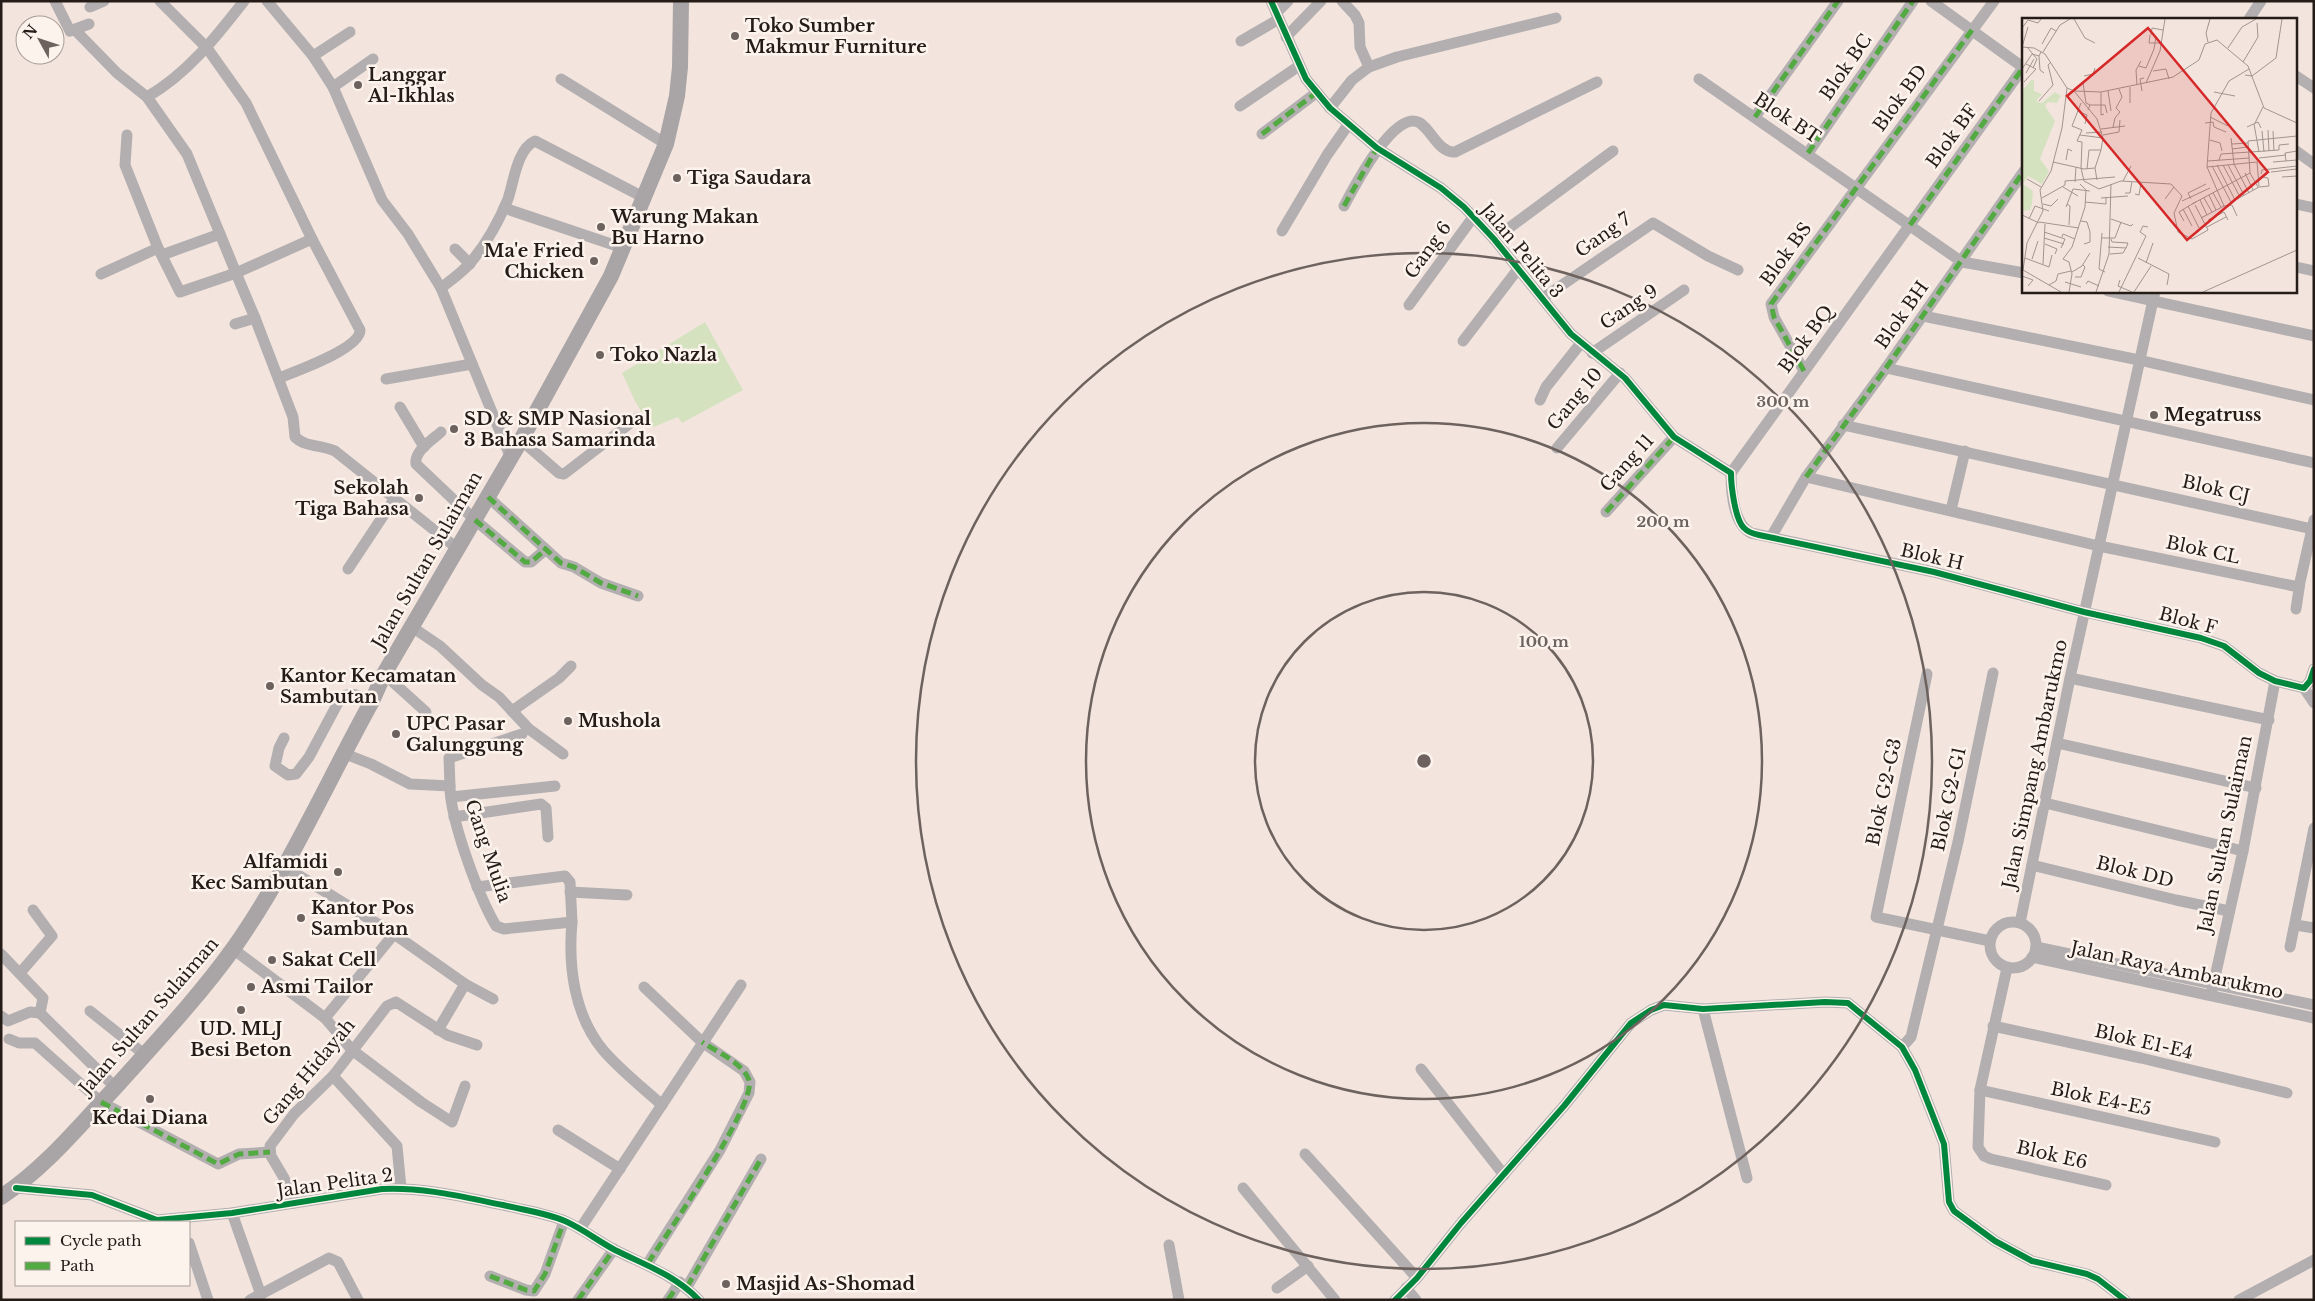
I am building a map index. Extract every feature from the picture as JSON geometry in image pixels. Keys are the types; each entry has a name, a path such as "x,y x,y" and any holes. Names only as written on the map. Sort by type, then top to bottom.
{"main road":[{"name":"Jalan Sultan Sulaiman","path":"1,1197 16,1188 70,1136 174,1021 233,949 285,867 372,701 384,674 521,440 611,276 666,144 677,96 679,77 681,1"}],"street":[{"path":"55,1 68,30 71,32 89,24"},
{"path":"90,7 104,1"},
{"path":"160,1 207,48 246,103 312,240 360,330 360,336 339,352 279,378"},
{"path":"147,97 160,90 207,48 244,1"},
{"path":"267,1 313,56 333,87 382,200 408,234 441,288 510,456"},
{"name":"Jalan Pelita 3","path":"1271,1 1299,66 1316,93 1330,108 1377,148 1441,188 1474,216 1571,334 1620,373 1638,391 1674,437 1731,473"},
{"path":"1241,41 1278,16 1288,1"},
{"path":"1286,37 1321,1"},
{"path":"1342,1 1355,15 1359,23 1360,47 1369,67"},
{"path":"1755,117 1838,1"},
{"name":"Blok BC","path":"1808,153 1913,1"},
{"path":"1931,1 2022,67"},
{"name":"Blok BD","path":"1856,187 1994,1"},
{"path":"2250,18 2261,1"},
{"path":"1330,108 1352,80 1369,67 1396,57 1556,18"},
{"path":"75,30 117,73 147,97 188,154 279,378 293,417 294,432 297,440 334,450 458,549"},
{"path":"313,56 350,32"},
{"path":"333,87 374,60"},
{"path":"1240,106 1299,66"},
{"name":"Blok BF","path":"1910,225 2022,71"},
{"path":"2298,77 2314,88"},
{"path":"561,79 666,144"},
{"name":"Blok BT","path":"1699,79 1808,153 1962,262"},
{"path":"1344,206 1377,148 1404,124 1411,121 1420,123 1445,150 1450,152 1462,150 1597,82"},
{"path":"1262,134 1316,93"},
{"path":"1282,231 1327,155 1348,125"},
{"path":"127,135 125,165 160,252 177,289 182,292 236,273 312,240"},
{"path":"441,288 470,264 490,235 504,208 523,151 528,144 535,141 644,197"},
{"path":"1494,239 1613,152"},
{"path":"2298,152 2314,164"},
{"name":"Blok BH","path":"1771,537 1806,477 1962,262 2022,175"},
{"name":"Blok BS","path":"1804,371 1774,317 1771,304 1856,187"},
{"path":"2298,204 2314,208"},
{"path":"504,208 623,248"},
{"name":"Gang 6","path":"1409,306 1474,216"},
{"name":"Gang 7","path":"1543,298 1653,223 1708,256 1738,270"},
{"name":"Blok BQ","path":"1731,473 1910,225"},
{"path":"101,274 160,252 220,234"},
{"path":"455,249 470,264"},
{"path":"1962,262 2022,273"},
{"path":"2298,267 2314,271"},
{"path":"1462,341 1518,269"},
{"name":"Gang 9","path":"1592,352 1684,290"},
{"path":"2117,292 2154,296 2314,336"},
{"path":"2099,546 2154,296"},
{"path":"1923,316 2139,360 2314,400"},
{"path":"235,324 255,318"},
{"path":"1540,400 1546,387 1581,343"},
{"path":"386,379 472,364"},
{"path":"1886,368 2314,464"},
{"name":"Gang 10","path":"1558,448 1620,373"},
{"path":"400,407 424,447"},
{"path":"521,440 558,473 564,474 636,418"},
{"name":"Blok CJ","path":"1843,426 2113,484 2313,524"},
{"path":"441,432 424,447 417,456 416,464 475,520 525,562 531,562 545,550"},
{"name":"Gang 11","path":"1606,512 1674,437"},
{"path":"1951,510 1965,451"},
{"path":"1731,473 1730,485 1741,526 1750,533 1771,537"},
{"name":"Blok CL","path":"1806,477 2099,546 2299,587"},
{"path":"488,497 560,564 574,567 601,583 638,596"},
{"path":"348,569 395,498"},
{"path":"2296,608 2313,524"},
{"name":"Blok H","path":"1771,537 1934,572 2084,612"},
{"name":"Jalan Simpang Ambarukmo","path":"2020,923 2099,546"},
{"name":"Blok F","path":"2084,612 2201,638 2224,646 2249,666 2275,681 2304,688"},
{"path":"412,628 440,646 512,711 524,733 563,754"},
{"path":"512,711 559,678 571,666"},
{"path":"2314,669 2310,681 2304,688 2314,703"},
{"name":"Blok G2-G1","path":"1902,1047 1912,1037 1993,673"},
{"path":"384,674 426,712"},
{"name":"Blok G2-G3","path":"1927,674 1876,917 1937,931"},
{"path":"2070,678 2269,720"},
{"name":"Jalan Sultan Sulaiman","path":"2212,990 2244,851 2275,681"},
{"path":"284,738 277,753 276,766 288,775 296,774 309,757 340,699 345,694 352,693 372,701"},
{"path":"524,733 449,758 450,792 555,786"},
{"path":"2057,742 2256,788"},
{"name":"Gang Mulia","path":"344,753 371,764 410,784 450,792 454,816 477,887 498,928 504,930 572,922"},
{"path":"2045,803 2244,851"},
{"path":"454,816 541,804 546,808 548,837"},
{"path":"2290,947 2296,925 2314,828"},
{"name":"Blok DD","path":"2032,865 2229,911"},
{"path":"285,867 394,934 465,984 493,999"},
{"path":"477,887 560,875 568,879 572,922 572,981 577,1000 586,1021 602,1049 662,1105"},
{"path":"570,892 627,895"},
{"path":"20,973 52,936 33,910"},
{"path":"2020,923 2032,932 2034,952 2020,967 2007,968 1993,956 1990,942 1995,930 2002,924 2020,923"},
{"path":"2296,925 2314,928"},
{"path":"1937,931 1990,942"},
{"path":"325,1018 394,934"},
{"path":"233,949 325,1018 352,1050 421,1102 452,1122 465,1086"},
{"name":"Jalan Raya Ambarukmo","path":"2034,952 2212,990 2314,1018"},
{"path":"1,954 43,998 40,1013"},
{"path":"1980,1090 2007,968"},
{"path":"438,1030 465,984"},
{"path":"580,1229 741,985"},
{"path":"644,987 702,1042 744,1071 750,1082 748,1093 720,1150 648,1264"},
{"name":"Jalan Raya Ambarukmo","path":"2212,990 2314,1005"},
{"name":"Gang Hidayah","path":"294,1203 284,1178 270,1152 270,1146 294,1114 333,1076 387,1006 393,1002 438,1030 457,1039 477,1045"},
{"path":"1395,1300 1417,1278 1564,1106 1631,1023 1651,1010 1664,1005 1703,1009 1843,1002 1857,1010 1902,1047 1915,1070 1944,1144 1949,1202 1954,1211 1995,1242 2032,1261 2087,1274 2098,1279 2125,1300"},
{"path":"1703,1009 1747,1178"},
{"path":"90,1011 144,1054"},
{"path":"1,1016 8,1021 30,1012 40,1013 115,1087"},
{"name":"Blok E1-E4","path":"1993,1026 2141,1058 2287,1093"},
{"path":"9,1039 19,1044 35,1043 102,1102 218,1164 239,1154 270,1152"},
{"path":"1421,1069 1504,1175"},
{"path":"333,1076 397,1146 401,1188"},
{"name":"Blok E4-E5","path":"1980,1090 2215,1142"},
{"name":"Blok E6","path":"1980,1090 1978,1147 1984,1156 2106,1185"},
{"path":"558,1130 620,1169"},
{"path":"1305,1154 1417,1278"},
{"path":"668,1300 683,1284 718,1235 761,1158"},
{"name":"Jalan Pelita 2","path":"16,1188 92,1195 157,1220 181,1220 401,1188 459,1195 538,1213 564,1221 614,1250 648,1264 683,1284 699,1300"},
{"path":"1243,1188 1335,1300"},
{"path":"232,1213 256,1297 325,1258 332,1258 338,1262 358,1300"},
{"path":"490,1276 526,1290 534,1290 545,1274 564,1221"},
{"path":"1169,1245 1179,1300"},
{"path":"190,1246 208,1300"},
{"path":"578,1300 614,1250"},
{"path":"2239,1300 2314,1260"},
{"path":"1277,1288 1308,1266"},
{"path":"1406,1288 1416,1300"}],"green space":[{"path":"705,322 743,390 682,423 678,417 651,428 635,401 622,373"}],"marked path":[{"path":"1755,117 1838,1"},
{"path":"1808,153 1913,1"},
{"path":"1804,371 1774,317 1771,304 1972,30"},
{"path":"1910,225 2022,69"},
{"path":"1262,134 1316,93"},
{"path":"1344,206 1377,148"},
{"path":"1806,477 1886,368 2022,174"},
{"path":"1606,512 1674,437"},
{"path":"488,497 561,563 574,567 601,583 638,596"},
{"path":"475,520 525,562 531,562 545,550"},
{"path":"648,1263 708,1171 725,1142 748,1094 749,1080 741,1068 729,1058 702,1042"},
{"path":"101,1102 218,1164 239,1154 270,1152"},
{"path":"687,1287 761,1159"},
{"path":"490,1276 526,1290 534,1291 545,1274 564,1221"},
{"path":"578,1300 614,1249"},
{"path":"668,1300 680,1282"}],"cycle path":[{"path":"1271,1 1306,79 1330,108 1377,148 1441,188 1464,207 1494,239 1571,334 1625,378 1674,437 1731,473 1738,518 1747,531 1757,535 1934,572 2084,612 2201,638 2224,646 2259,673 2275,681 2304,688 2310,681 2314,669"},
{"path":"1395,1300 1417,1278 1461,1223 1564,1106 1631,1023 1651,1010 1664,1005 1703,1009 1825,1002 1848,1003 1902,1047 1915,1070 1944,1144 1949,1202 1954,1211 1995,1241 2032,1261 2087,1274 2098,1279 2125,1300"},
{"path":"16,1188 92,1195 157,1220 232,1213 382,1189 443,1193 534,1212 565,1221 615,1250 670,1277 699,1300"}],"place":[{"name":"Toko Sumber Makmur Furniture","path":"735,36"},
{"name":"Langgar Al-Ikhlas","path":"358,85"},
{"name":"Tiga Saudara","path":"677,178"},
{"name":"Warung Makan Bu Harno","path":"601,227"},
{"name":"Ma'e Fried Chicken","path":"594,261"},
{"name":"Toko Nazla","path":"600,355"},
{"name":"Megatruss","path":"2154,415"},
{"name":"SD & SMP Nasional 3 Bahasa Samarinda","path":"454,429"},
{"name":"Sekolah Tiga Bahasa","path":"419,498"},
{"name":"Kantor Kecamatan Sambutan","path":"270,686"},
{"name":"Mushola","path":"568,721"},
{"name":"UPC Pasar Galunggung","path":"396,734"},
{"name":"Alfamidi Kec Sambutan","path":"338,872"},
{"name":"Kantor Pos Sambutan","path":"301,918"},
{"name":"Sakat Cell","path":"272,960"},
{"name":"Asmi Tailor","path":"251,987"},
{"name":"UD. MLJ Besi Beton","path":"241,1010"},
{"name":"Kedai Diana","path":"150,1099"},
{"name":"Masjid As-Shomad","path":"726,1284"}]}
